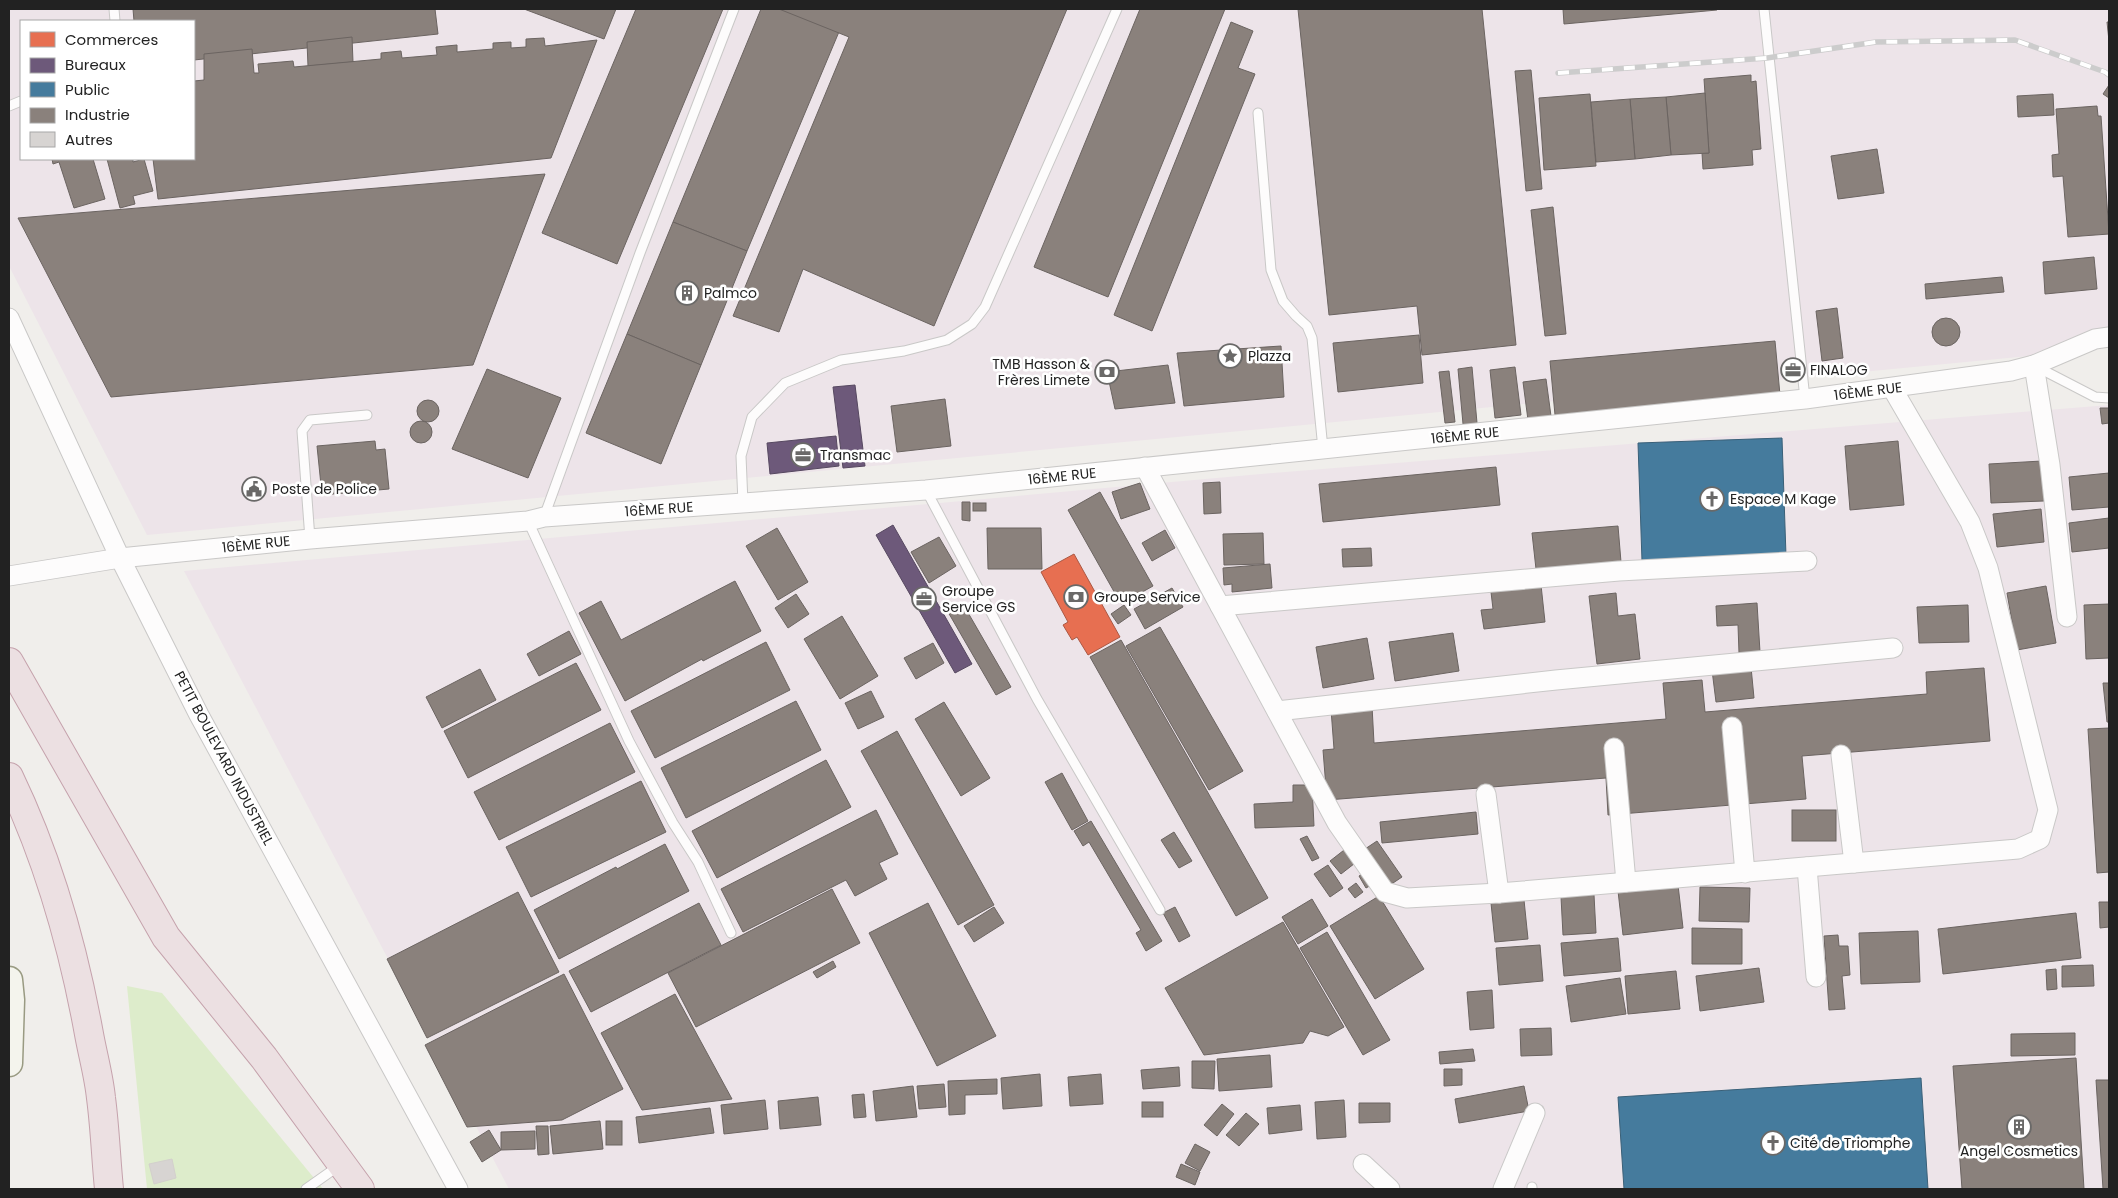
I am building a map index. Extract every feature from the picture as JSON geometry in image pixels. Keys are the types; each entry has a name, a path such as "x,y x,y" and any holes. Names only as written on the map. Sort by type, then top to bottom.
{"highway":[{"path":"9,662 166,937 264,1058 360,1189"},
{"path":"9,777 34,831 46,865 82,996 101,1097 109,1189"}],"main road":[{"path":"9,980 11,1000 9,1063"}],"street":[{"name":"PETIT BOULEVARD INDUSTRIEL","path":"9,318 120,558 199,715 458,1189"},
{"name":"16ÈME RUE","path":"9,576 120,558 310,539 536,519 926,490 1805,399 2003,372 2034,365 2095,339 2109,337"},
{"path":"2034,365 2050,465 2067,618"},
{"path":"1145,468 1337,823 1385,892 1407,898 1499,892 2018,849 2040,839 2048,810 1988,568 1970,522 1892,388"},
{"path":"1220,606 1619,571 1807,561"},
{"path":"1277,711 1556,680 1893,648"},
{"path":"1732,727 1745,873"},
{"path":"1614,748 1626,882"},
{"path":"1841,755 1854,863"},
{"path":"1486,794 1499,892"},
{"path":"1807,867 1816,976"},
{"path":"1503,1189 1535,1113"},
{"path":"1363,1164 1390,1189"}],"lane":[{"path":"731,933 698,862 673,823 629,741 536,519 734,9"},
{"path":"744,503 740,456 752,417 785,383 841,360 904,351 947,340 972,324 986,307 1117,9"},
{"path":"1764,9 1805,399"},
{"path":"1258,113 1271,270 1283,301 1307,326 1312,338 1323,450"},
{"path":"2034,365 2095,397 2109,398"},
{"path":"310,539 302,431 310,420 367,414"},
{"path":"926,490 1037,699 1160,910"},
{"path":"306,1189 342,1164"}],"shaded area":[{"path":"9,9 2109,9 2109,344 2082,351 147,535 9,266"},
{"path":"2109,405 2109,1189 509,1189 184,571 1261,474"}],"green space":[{"path":"127,986 162,993 323,1189 147,1189"}],"building: Commerces":[{"name":"Groupe Service","path":"1074,554 1120,637 1088,655 1077,637 1072,640 1063,625 1068,622 1041,572"}],"building: Bureaux":[{"name":"Transmac","path":"855,385 865,466 843,468 833,387"},
{"name":"Transmac","path":"836,436 839,466 770,474 767,443"},
{"name":"Groupe Service GS","path":"893,525 972,664 955,673 876,535"}],"building: Public":[{"name":"Espace M Kage","path":"1782,438 1786,556 1642,561 1638,443"},
{"name":"Cité de Triomphe","path":"1921,1078 1928,1189 1624,1189 1618,1097"}],"building: Industrie":[{"path":"133,9 435,9 438,34 195,60 195,20 134,20"},
{"path":"524,9 616,9 604,39"},
{"path":"636,9 723,9 617,264 542,233"},
{"path":"761,9 794,9 841,27 747,251 673,222"},
{"path":"779,9 1067,9 934,326 803,269 779,332 733,316 849,37"},
{"path":"1140,9 1225,9 1108,297 1034,267"},
{"path":"1298,9 1482,9 1516,345 1422,355 1417,306 1329,315"},
{"path":"1563,9 1716,9 1717,10 1564,24"},
{"path":"1231,22 1253,31 1238,68 1255,74 1152,331 1114,315"},
{"path":"2107,22 2109,22 2109,41"},
{"path":"352,37 353,62 308,66 307,42"},
{"path":"544,38 545,46 597,40 551,158 158,199 153,160 195,160 195,81 204,80 204,54 252,49 254,73 259,73 258,64 293,61 294,67 381,59 381,53 401,51 402,58 437,55 436,47 457,45 457,52 493,49 493,43 511,42 511,48 526,47 526,39"},
{"path":"1531,70 1542,189 1526,191 1515,71"},
{"path":"1751,75 1751,82 1756,81 1761,149 1752,150 1753,165 1703,169 1702,153 1709,153 1704,79"},
{"path":"2109,85 2109,98 2103,94"},
{"path":"1705,93 1709,153 1671,155 1666,97"},
{"path":"1590,94 1596,166 1544,170 1539,98"},
{"path":"2053,94 2054,115 2018,117 2017,96"},
{"path":"1666,97 1671,155 1635,159 1630,99"},
{"path":"1630,99 1635,159 1596,162 1591,102"},
{"path":"2097,106 2098,116 2101,116 2109,234 2068,237 2063,176 2053,177 2052,155 2059,154 2056,109"},
{"path":"1877,149 1884,193 1838,199 1831,156"},
{"path":"52,160 93,160 105,199 74,208 59,162 53,164"},
{"path":"107,160 133,160 133,162 144,160 153,191 133,196 135,204 120,208"},
{"path":"545,174 473,365 111,397 18,218"},
{"path":"1553,207 1566,334 1545,336 1531,210"},
{"name":"Palmco","path":"673,222 747,251 701,365 627,334"},
{"path":"2094,257 2097,289 2045,294 2043,262"},
{"path":"2002,277 2004,292 1926,299 1925,284"},
{"path":"1837,308 1843,358 1822,361 1816,311"},
{"path":"1946,318 1956,322 1960,332 1956,342 1946,346 1936,342 1932,332 1936,322"},
{"path":"627,334 701,365 661,464 586,433"},
{"path":"1419,335 1423,383 1338,392 1333,343"},
{"path":"1775,341 1780,395 1555,415 1550,361"},
{"path":"1281,346 1284,397 1184,406 1177,353"},
{"path":"1168,365 1175,403 1115,409 1107,372"},
{"path":"1472,367 1477,423 1463,424 1458,369"},
{"path":"1515,367 1521,415 1495,418 1490,370"},
{"path":"487,369 561,398 528,478 452,449"},
{"path":"1449,371 1455,422 1445,423 1439,372"},
{"path":"1546,379 1551,416 1528,420 1523,382"},
{"path":"945,399 951,446 897,452 891,406"},
{"path":"428,400 436,403 439,411 436,419 428,422 420,419 417,411 420,403"},
{"path":"2100,408 2109,408 2109,423 2102,424"},
{"path":"421,421 429,424 432,432 429,440 421,443 413,440 410,432 413,424"},
{"path":"375,441 376,450 385,449 389,489 322,495 317,446"},
{"path":"1898,441 1904,505 1850,510 1845,446"},
{"path":"2042,461 2044,501 1991,503 1989,464"},
{"path":"1496,467 1500,505 1323,522 1319,484"},
{"path":"2109,473 2109,507 2072,510 2069,477"},
{"path":"1220,482 1221,513 1204,514 1203,483"},
{"path":"1140,483 1150,509 1121,519 1112,492"},
{"path":"1100,492 1153,586 1121,604 1068,510"},
{"path":"962,502 970,502 970,521 962,520"},
{"path":"973,503 986,503 986,511 973,511"},
{"path":"2041,509 2044,542 1997,547 1993,514"},
{"path":"2109,518 2109,548 2072,552 2069,523"},
{"path":"1618,526 1621,562 1536,569 1532,533"},
{"path":"777,528 808,582 778,600 746,546"},
{"path":"987,528 1041,528 1042,569 988,569"},
{"path":"1165,530 1175,548 1152,561 1142,543"},
{"path":"1263,533 1264,564 1224,565 1223,534"},
{"path":"939,537 956,566 929,583 911,552"},
{"path":"1371,548 1372,566 1343,567 1342,549"},
{"path":"1270,564 1272,588 1232,592 1232,584 1224,585 1223,568"},
{"path":"735,581 761,631 703,661 702,659 625,701 579,613 601,601 621,640"},
{"path":"1541,585 1545,622 1484,629 1481,610 1493,609 1491,592"},
{"path":"2046,586 2056,643 2017,650 2007,593"},
{"path":"1172,588 1183,607 1145,629 1134,609"},
{"path":"1616,593 1618,616 1635,614 1640,659 1597,664 1589,596"},
{"path":"796,594 809,614 788,628 775,608"},
{"path":"1757,603 1760,652 1739,653 1738,625 1717,626 1716,606"},
{"path":"963,604 1011,687 996,695 948,612"},
{"path":"2109,604 2109,658 2086,659 2084,605"},
{"path":"1124,605 1131,615 1118,624 1111,614"},
{"path":"1968,605 1969,642 1919,643 1917,607"},
{"path":"842,616 878,676 840,699 804,639"},
{"path":"1160,627 1243,771 1209,790 1126,646"},
{"path":"569,631 581,654 539,676 527,654"},
{"path":"1453,633 1459,671 1395,681 1389,642"},
{"path":"1367,638 1374,679 1323,688 1316,647"},
{"path":"1121,640 1268,898 1236,916 1090,657"},
{"path":"766,642 790,690 655,758 631,711"},
{"path":"933,643 944,663 916,679 904,658"},
{"path":"576,663 601,710 468,778 444,731"},
{"path":"1751,667 1754,698 1716,702 1712,670"},
{"path":"1984,668 1990,741 1802,756 1806,799 1608,815 1606,778 1327,800 1323,750 1334,749 1331,709 1372,706 1374,743 1666,719 1663,683 1702,680 1705,712 1927,694 1926,672"},
{"path":"480,669 496,700 442,728 426,697"},
{"path":"2103,683 2109,683 2109,722 2107,722"},
{"path":"871,691 884,717 858,729 845,703"},
{"path":"796,701 821,750 686,818 661,768"},
{"path":"944,702 990,778 961,796 915,719"},
{"path":"610,723 635,772 499,840 474,792"},
{"path":"2109,728 2109,872 2097,873 2088,729"},
{"path":"897,731 994,905 958,925 861,751"},
{"path":"826,760 851,807 717,878 692,831"},
{"path":"1062,773 1088,821 1072,830 1045,782"},
{"path":"641,781 666,832 531,897 506,847"},
{"path":"1293,785 1312,785 1314,826 1255,828 1254,804 1293,802"},
{"path":"876,810 898,854 879,863 887,879 855,896 846,880 743,932 721,889"},
{"path":"1792,810 1836,810 1836,841 1792,841"},
{"path":"1476,812 1478,834 1382,843 1380,822"},
{"path":"1091,821 1162,941 1146,951 1136,933 1141,930 1089,842 1083,846 1074,831"},
{"path":"1174,832 1192,861 1179,868 1161,840"},
{"path":"1307,836 1319,858 1312,861 1300,839"},
{"path":"1377,841 1402,877 1387,887 1362,851"},
{"path":"665,844 689,891 559,959 534,910 616,867 617,869"},
{"path":"1348,847 1359,860 1341,874 1330,861"},
{"path":"1328,865 1343,888 1330,897 1314,874"},
{"path":"1367,871 1375,883 1366,888 1359,876"},
{"path":"1356,883 1363,892 1355,898 1348,889"},
{"path":"1678,885 1683,928 1623,935 1618,891"},
{"path":"1700,887 1750,888 1749,922 1699,921"},
{"path":"832,889 860,943 696,1027 668,973"},
{"path":"518,892 559,972 427,1038 387,959"},
{"path":"1594,895 1596,933 1563,935 1561,897"},
{"path":"1379,896 1424,969 1375,999 1330,926"},
{"path":"1312,899 1328,926 1298,944 1282,917"},
{"path":"1524,900 1528,939 1495,942 1491,903"},
{"path":"2099,902 2109,902 2109,927 2100,928"},
{"path":"699,903 721,945 591,1012 569,971"},
{"path":"928,903 996,1036 937,1066 869,933"},
{"path":"994,907 1004,923 974,942 964,926"},
{"path":"1175,907 1190,936 1179,942 1163,913"},
{"path":"2076,913 2081,958 1943,974 1938,929"},
{"path":"1283,922 1344,1027 1328,1036 1310,1031 1303,1043 1204,1055 1165,988"},
{"path":"1692,928 1742,929 1742,964 1692,964"},
{"path":"1918,931 1920,982 1861,984 1859,933"},
{"path":"1327,932 1390,1040 1363,1055 1300,948"},
{"path":"1838,935 1839,946 1848,946 1850,975 1842,976 1845,1009 1829,1010 1824,936"},
{"path":"1618,938 1621,971 1564,976 1561,943"},
{"path":"1540,945 1543,981 1499,985 1496,948"},
{"path":"833,961 836,967 817,978 813,972"},
{"path":"2093,965 2094,986 2062,987 2062,966"},
{"path":"1759,968 1764,1002 1700,1011 1696,976"},
{"path":"2056,969 2057,989 2047,990 2046,970"},
{"path":"1676,971 1680,1009 1628,1014 1625,976"},
{"path":"564,974 623,1089 562,1120 467,1127 425,1045"},
{"path":"1620,978 1626,1014 1571,1022 1566,986"},
{"path":"1492,990 1494,1028 1470,1030 1467,992"},
{"path":"675,994 732,1099 642,1110 601,1033"},
{"path":"1551,1028 1552,1055 1521,1056 1520,1029"},
{"path":"2075,1033 2075,1055 2011,1056 2011,1034"},
{"path":"1473,1049 1475,1061 1440,1064 1439,1052"},
{"path":"1270,1055 1272,1087 1219,1091 1217,1059"},
{"name":"Angel Cosmetics","path":"2076,1058 2084,1189 1962,1189 1953,1066"},
{"path":"1192,1061 1215,1061 1214,1089 1192,1088"},
{"path":"1179,1067 1180,1086 1143,1089 1141,1070"},
{"path":"1444,1069 1462,1069 1462,1085 1444,1086"},
{"path":"1040,1074 1042,1106 1003,1109 1001,1078"},
{"path":"1101,1074 1103,1104 1070,1106 1068,1077"},
{"path":"997,1079 997,1094 965,1095 965,1114 949,1115 948,1081"},
{"path":"2096,1080 2109,1080 2109,1189 2103,1189"},
{"path":"944,1084 946,1107 919,1109 917,1086"},
{"path":"913,1086 917,1117 876,1121 873,1091"},
{"path":"1524,1086 1529,1111 1459,1123 1455,1099"},
{"path":"864,1094 866,1117 854,1118 852,1095"},
{"path":"818,1097 821,1125 780,1129 778,1101"},
{"path":"765,1100 768,1129 724,1134 721,1105"},
{"path":"1344,1100 1346,1137 1317,1139 1315,1102"},
{"path":"1142,1102 1163,1102 1163,1117 1142,1117"},
{"path":"1359,1103 1390,1103 1390,1122 1359,1123"},
{"path":"1222,1104 1234,1114 1217,1136 1204,1125"},
{"path":"1300,1105 1302,1130 1269,1134 1267,1108"},
{"path":"710,1108 714,1133 639,1143 636,1117"},
{"path":"1246,1113 1259,1124 1239,1146 1226,1135"},
{"path":"600,1121 603,1149 553,1154 550,1126"},
{"path":"606,1121 622,1121 622,1145 606,1145"},
{"path":"536,1126 548,1126 549,1154 538,1155"},
{"path":"489,1130 501,1150 482,1162 470,1142"},
{"path":"535,1131 535,1149 501,1150 501,1132"},
{"path":"1195,1144 1210,1152 1200,1171 1185,1163"},
{"path":"1181,1164 1200,1172 1195,1185 1176,1177"}],"building: Autres":[{"path":"172,1159 176,1178 154,1184 149,1164"}],"railway":[{"path":"1558,73 1767,58 1876,42 2015,40 2109,75"}],"place":[{"name":"Palmco","path":"687,293"},
{"name":"Plazza","path":"1230,356"},
{"name":"FINALOG","path":"1793,370"},
{"name":"TMB Hasson & Frères Limete","path":"1107,372"},
{"name":"Transmac","path":"803,455"},
{"name":"Poste de Police","path":"254,489"},
{"name":"Espace M Kage","path":"1712,499"},
{"name":"Groupe Service","path":"1076,597"},
{"name":"Groupe Service GS","path":"924,599"},
{"name":"Angel Cosmetics","path":"2019,1127"},
{"name":"Cité de Triomphe","path":"1773,1143"}]}
